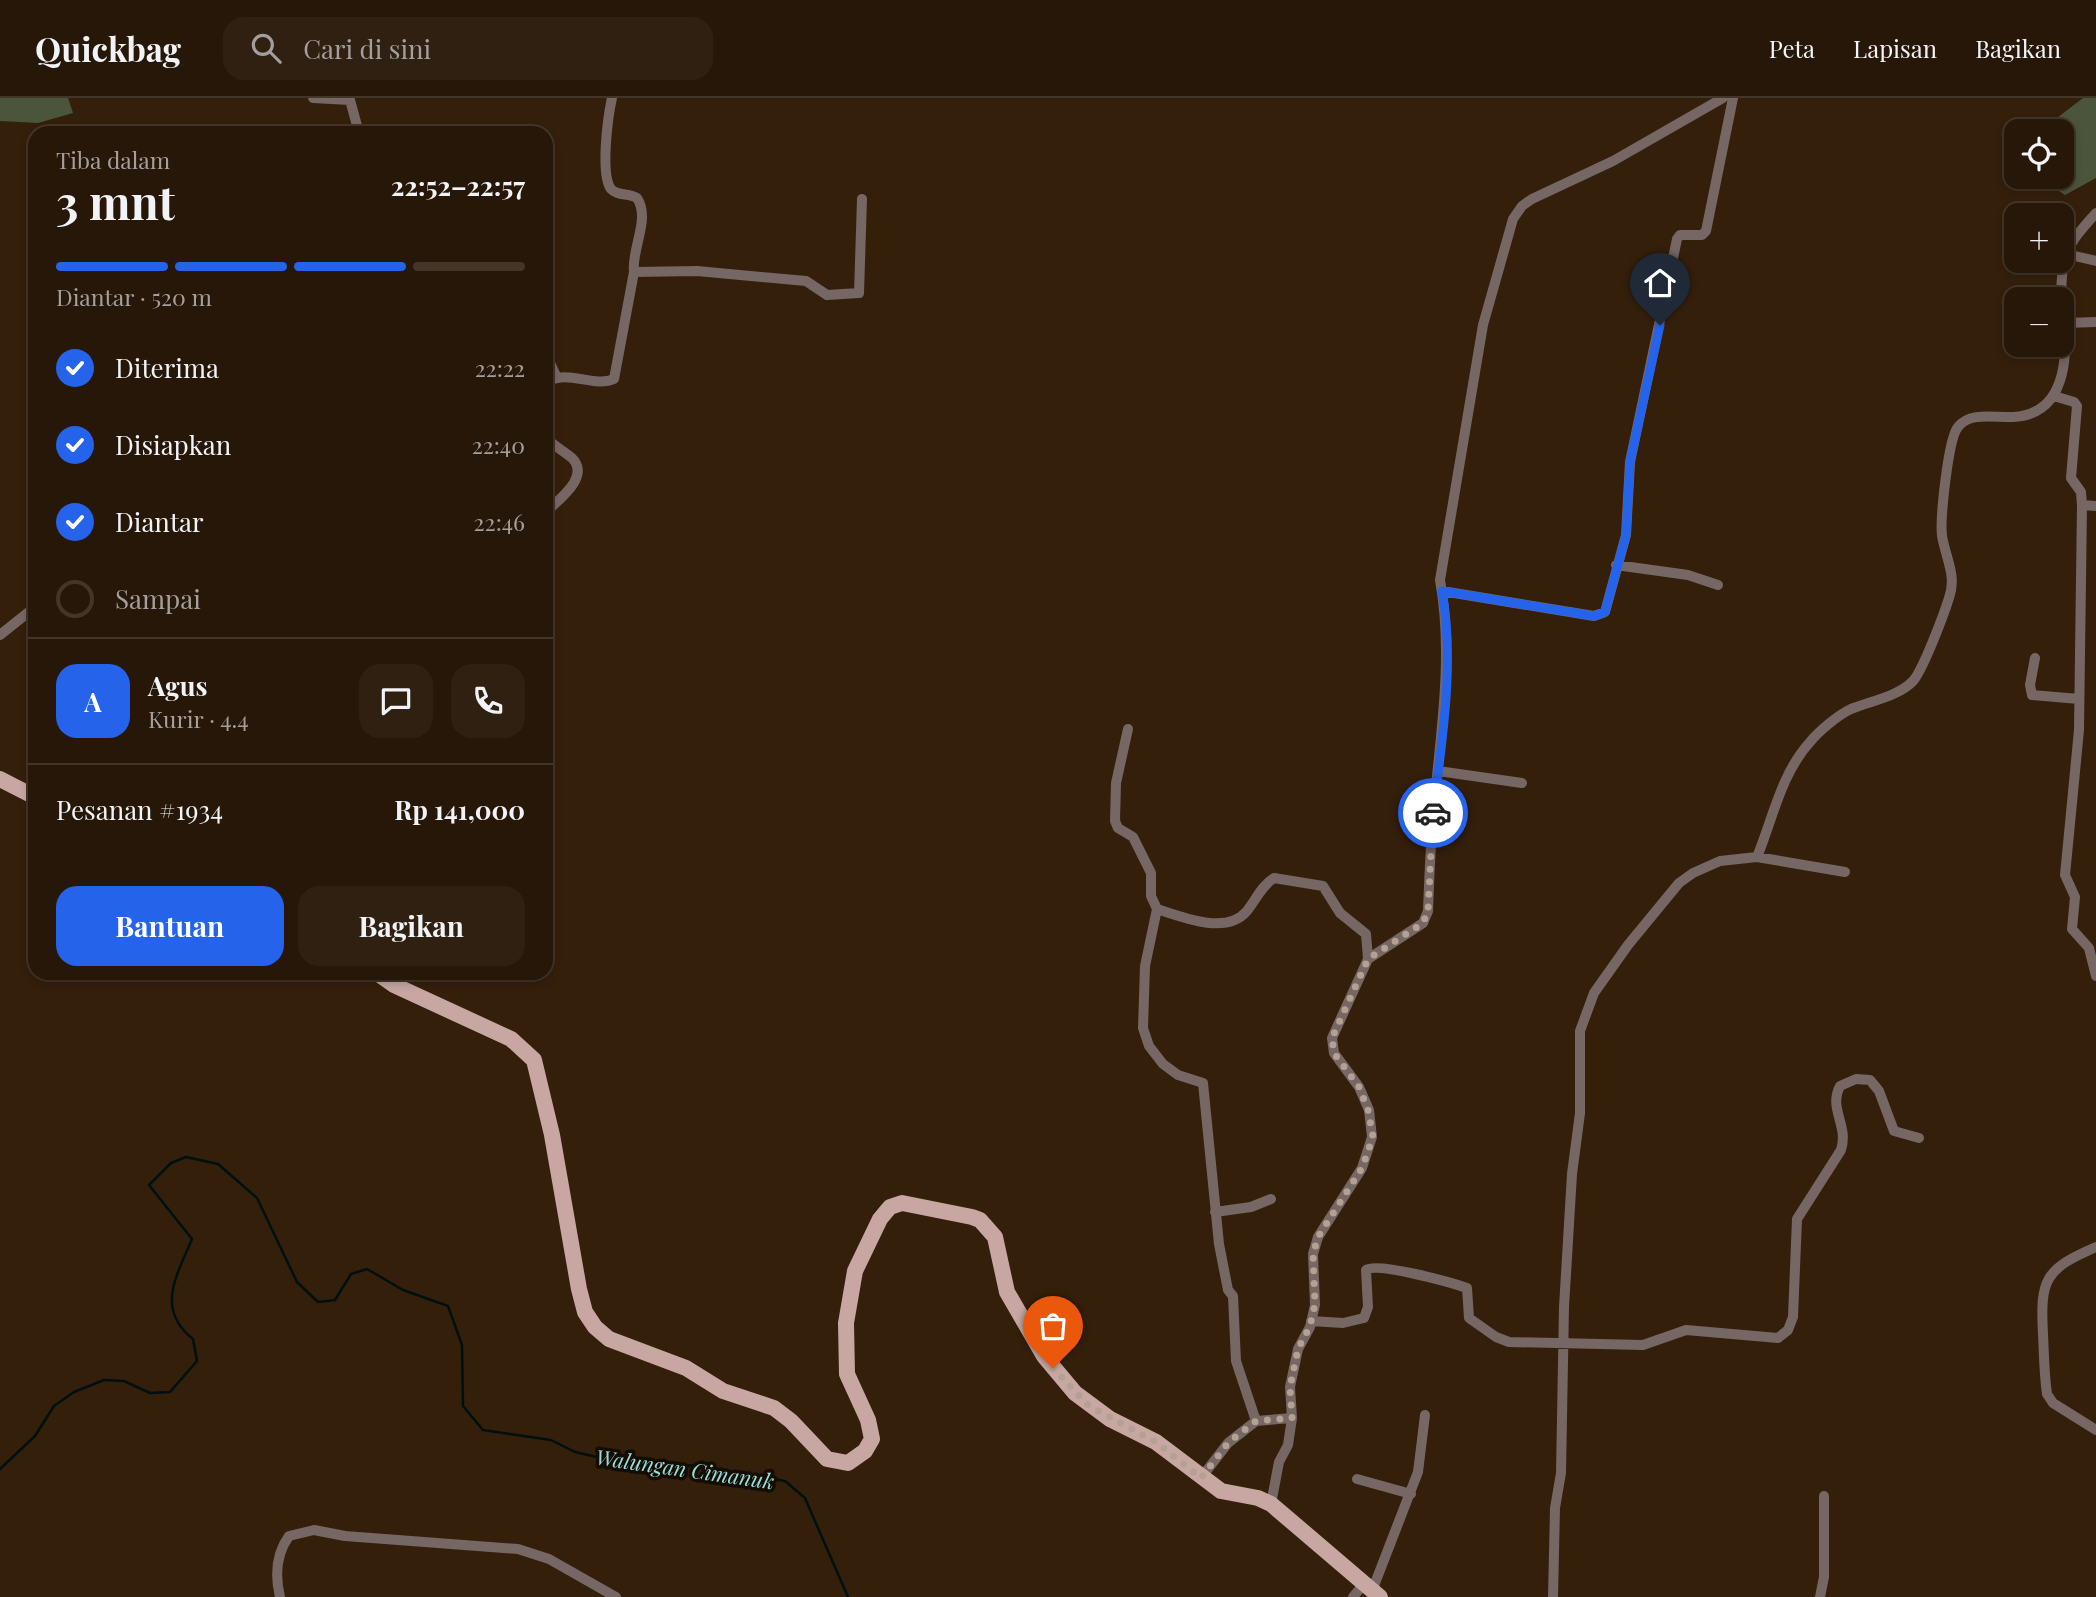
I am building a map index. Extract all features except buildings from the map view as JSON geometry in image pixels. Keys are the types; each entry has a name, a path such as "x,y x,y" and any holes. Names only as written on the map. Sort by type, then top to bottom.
{"main road":[{"path":"0,779 28,793"},
{"path":"387,980 511,1039 534,1060 552,1135 582,1305 595,1327 609,1339 686,1368 723,1391 774,1408 791,1421 821,1454 835,1463 848,1463 860,1456 872,1438 868,1420 847,1374 846,1323 855,1271 885,1212 902,1203 980,1220 991,1231 1007,1292 1044,1356 1061,1379 1089,1406 1149,1437 1221,1491 1258,1498 1271,1504 1311,1536 1367,1593"}],"street":[{"path":"313,98 350,100 357,126"},
{"path":"553,380 614,379 634,272 633,252 641,227 642,208 637,198 617,193 608,182 607,134 612,98"},
{"path":"1368,959 1423,923 1428,911 1446,669 1446,612 1440,580 1443,552 1483,325 1513,219 1522,206 1532,199 1613,161 1723,98"},
{"path":"1442,591 1599,617 1607,608 1616,565 1626,535 1630,462 1677,239 1683,234 1702,236 1706,232 1733,98"},
{"path":"634,272 697,271 787,279 806,281 827,295 859,293 862,199"},
{"path":"2074,237 2096,214"},
{"path":"2074,256 2096,261"},
{"path":"2074,323 2096,322"},
{"path":"1757,857 1791,765 1811,740 1847,710 1900,691 1915,680 1949,599 1954,579 1942,533 1951,441 1958,426 1973,417 2016,417 2035,412 2054,396 2066,357"},
{"path":"553,369 557,378"},
{"path":"2054,396 2074,402 2077,407 2071,478 2081,492 2082,505 2079,730 2065,875 2075,897 2072,929 2090,948 2096,975"},
{"path":"553,443 573,460 577,470 571,489 553,506"},
{"path":"2082,505 2096,506"},
{"path":"1616,565 1688,575 1718,585"},
{"path":"0,635 28,613"},
{"path":"2035,658 2030,685 2032,695 2079,699"},
{"path":"1128,729 1116,783 1115,821 1118,828 1133,838 1151,873 1151,895 1157,909 1145,966 1145,1040 1163,1064 1178,1075 1203,1083 1215,1212 1224,1275 1233,1296 1237,1361 1256,1421"},
{"path":"1438,771 1522,783"},
{"path":"1555,1594 1569,1226 1580,1113 1580,1031 1594,993 1628,945 1679,883 1693,873 1720,862 1757,857 1845,872"},
{"path":"1157,909 1184,918 1227,922 1244,914 1266,883 1274,878 1317,883 1329,891 1340,913 1366,934 1368,959 1332,1038 1331,1046 1359,1087 1368,1110 1373,1137 1362,1168 1318,1237 1313,1254 1315,1304 1311,1321 1298,1349 1290,1387 1292,1418 1271,1504"},
{"path":"1311,1321 1343,1323 1364,1318 1368,1307 1366,1268 1386,1268 1467,1288 1467,1315 1502,1341 1643,1345 1686,1330 1771,1338 1783,1335 1794,1308 1797,1219 1844,1140 1834,1101 1840,1086 1856,1079 1870,1080 1880,1091 1894,1131 1919,1138"},
{"path":"1215,1212 1251,1207 1271,1199"},
{"path":"2096,1247 2071,1256 2048,1279 2042,1290 2041,1304 2047,1394 2065,1412 2096,1430"},
{"path":"1367,1593 1421,1462 1425,1415"},
{"path":"1201,1478 1228,1443 1256,1421 1292,1418"},
{"path":"1357,1479 1410,1494"},
{"path":"1820,1597 1824,1577 1824,1496"},
{"path":"280,1597 277,1566 284,1543 289,1536 314,1530 345,1536 518,1549 549,1559 616,1597"}],"green space":[{"path":"0,98 68,98 73,113 38,123 0,121"},
{"path":"2083,98 2096,98 2096,178 2065,195 2056,189 2074,189 2074,119 2057,118"}],"waterway":[{"name":"Walungan Cimanuk","path":"0,1469 35,1436 54,1406 74,1392 104,1380 124,1381 150,1393 170,1392 197,1361 193,1339 181,1328 172,1304 176,1279 192,1239 149,1185 171,1163 186,1157 218,1164 257,1198 297,1282 318,1302 335,1300 351,1274 367,1269 403,1290 448,1306 462,1345 463,1406 483,1430 551,1440 575,1452 610,1460 699,1466 785,1481 805,1498 848,1597"}],"way so far":[{"path":"1053,1368 1089,1406 1110,1419 1141,1432 1201,1478 1228,1443 1256,1421 1292,1418 1290,1387 1298,1349 1310,1326 1315,1304 1313,1254 1324,1226 1362,1168 1373,1137 1372,1124 1359,1087 1334,1053 1332,1038 1368,959 1423,923 1428,911 1433,813"}],"route":[{"path":"1433,813 1446,669 1446,612 1442,591 1599,617 1603,615 1626,535 1630,462 1660,325"}]}
